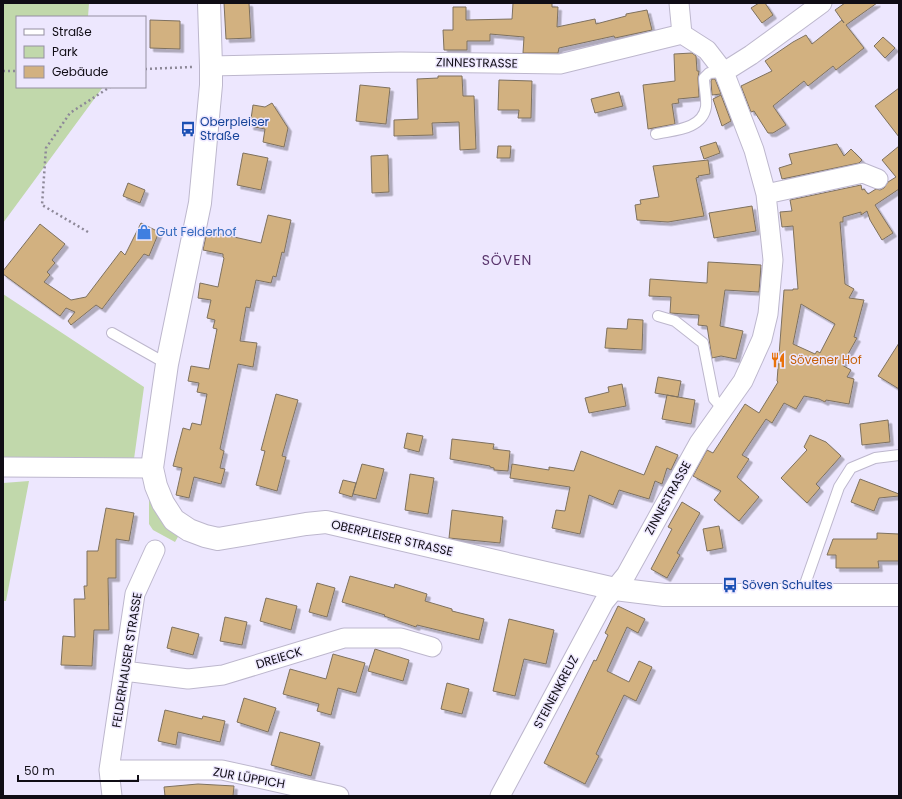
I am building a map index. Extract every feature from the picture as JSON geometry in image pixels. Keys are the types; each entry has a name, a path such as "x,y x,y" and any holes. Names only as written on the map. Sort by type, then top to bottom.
{"main road":[{"name":"OBERPLEISER STRASSE","path":"209,3 211,66 207,131 200,203 167,364 152,468 156,486 163,503 174,520 190,530 205,536 218,538 326,522 615,589 664,595 899,595"}],"street":[{"path":"679,3 682,34"},
{"path":"724,72 751,55 822,3"},
{"name":"ZINNESTRASSE","path":"211,66 401,62 560,64 682,34 708,50 724,72 754,150 766,194 773,260 768,314 762,339 743,381 699,443 626,575 615,589"},
{"path":"766,194 863,173 878,179"},
{"path":"3,467 152,468"},
{"name":"FELDERHAUSER STRASSE","path":"112,796 109,770 135,594 154,550"},
{"name":"STEINENKREUZ","path":"500,796 604,602 615,589"},
{"name":"DREIECK","path":"124,671 188,679 223,675 344,638 401,638 432,647"},
{"name":"ZUR LÜPPICH","path":"109,770 222,770 339,796"}],"lane":[{"path":"656,134 692,126 701,118 706,107 704,78 708,73 724,72"},
{"path":"658,316 675,321 703,343 714,399 723,408"},
{"path":"112,332 167,364"},
{"path":"806,595 805,584 839,487 851,468 875,458 899,455"}],"path":[{"path":"146,69 211,66"},
{"path":"3,71 16,71"},
{"path":"88,232 42,205 46,148 70,113 108,88"}],"green space":[{"path":"3,3 89,3 88,16 16,16 16,88 102,88 3,223"},
{"path":"3,294 144,387 134,459 3,463"},
{"path":"29,481 6,601 3,601 3,483"},
{"path":"149,494 160,518 179,535 175,542 153,530 149,524"}],"building":[{"path":"224,3 249,3 251,38 226,39"},
{"path":"513,3 552,3 552,7 558,7 557,27 595,19 596,24 626,16 626,14 647,10 652,30 615,38 614,36 559,48 558,53 523,53 524,37 490,34 490,41 467,41 467,50 444,50 443,30 453,30 453,7 466,7 466,20 512,19"},
{"path":"759,3 765,3 773,15 762,23 751,8"},
{"path":"845,3 877,3 846,25 864,48 836,70 833,66 808,86 804,81 773,106 786,125 773,133 768,133 754,111 751,112 741,86 772,71 765,61 793,42 806,35 812,44 842,20 835,10"},
{"path":"150,20 180,21 180,49 150,48"},
{"path":"883,37 895,48 885,58 874,46"},
{"path":"692,53 696,56 697,71 699,71 699,97 678,99 679,103 672,104 675,124 648,129 643,85 675,81 674,54"},
{"path":"438,76 462,76 463,96 474,96 476,149 460,150 459,122 432,123 433,135 394,136 394,120 418,119 417,79 438,78"},
{"path":"712,79 715,79 721,94 712,95"},
{"path":"499,80 532,81 531,118 518,118 519,110 498,110"},
{"path":"360,85 390,88 386,124 356,121"},
{"path":"899,88 899,137 875,106"},
{"path":"619,92 623,106 595,113 591,99"},
{"path":"721,95 731,121 722,126 713,99"},
{"path":"272,103 288,128 284,147 263,142 265,129 250,126 253,105 265,107"},
{"path":"716,142 720,153 704,159 700,147"},
{"path":"837,144 844,156 851,149 862,160 859,163 782,179 779,168 792,164 789,154"},
{"path":"498,146 511,146 510,158 497,158"},
{"path":"899,146 899,189 875,205 893,233 882,240 870,220 867,211 861,215 861,212 843,217 843,222 840,222 845,284 854,289 849,298 864,300 854,337 857,338 842,365 851,370 847,377 854,379 849,404 826,400 825,402 819,399 804,396 796,409 784,403 772,423 766,419 742,455 749,459 737,477 759,497 739,521 714,500 721,491 693,476 707,450 713,453 745,404 759,413 778,382 784,290 798,289 793,226 782,227 780,212 792,211 790,200 861,185 862,190 864,189 868,194 876,189 880,190 884,188 888,182 896,177 882,160","holes":["801,304 835,324 820,353 817,351 815,354 793,344"]},
{"path":"243,153 268,158 261,190 237,185"},
{"path":"388,155 389,192 372,193 371,156"},
{"path":"708,160 710,174 698,176 699,177 696,178 704,216 668,222 637,220 635,205 641,204 640,200 659,197 653,166"},
{"path":"128,183 145,190 140,203 123,196"},
{"path":"752,206 756,231 714,238 709,213"},
{"path":"268,215 291,220 284,253 282,252 276,277 273,276 271,283 256,280 250,308 246,307 240,341 257,343 253,367 238,364 220,449 224,451 220,468 225,469 221,484 194,477 189,498 176,495 182,468 173,466 183,428 190,430 192,423 201,425 207,394 197,392 199,383 188,381 191,366 209,369 217,329 213,328 215,320 207,318 211,300 198,298 200,283 218,287 224,258 223,254 203,250 207,231 261,243"},
{"path":"141,223 159,232 149,256 144,254 102,309 96,305 71,325 68,321 75,312 66,308 60,316 3,274 3,271 40,224 65,244 52,260 55,263 47,272 50,275 44,282 71,300 86,297 121,251 125,255"},
{"path":"708,262 761,265 759,292 725,290 720,326 743,331 736,359 721,356 712,358 707,326 698,325 699,315 670,313 671,297 649,296 650,279 707,283"},
{"path":"628,319 643,320 642,350 605,348 607,328 627,329"},
{"path":"899,343 899,389 878,376"},
{"path":"658,377 681,381 678,397 655,393"},
{"path":"622,384 626,406 589,413 585,398 609,392 608,387"},
{"path":"276,394 298,400 282,456 286,457 277,491 256,485 265,451 261,450"},
{"path":"667,395 695,400 691,424 662,419"},
{"path":"888,420 890,442 862,445 860,424"},
{"path":"407,433 423,436 419,452 404,448"},
{"path":"810,435 826,442 841,456 816,484 820,488 807,503 781,478 807,450 804,447"},
{"path":"452,439 494,444 493,449 510,451 508,471 494,470 494,468 490,466 450,459"},
{"path":"656,446 678,455 671,470 667,468 662,484 655,481 649,499 619,490 613,505 589,495 580,534 552,528 556,510 565,511 570,487 510,478 512,464 549,470 549,467 574,471 581,451 644,475"},
{"path":"362,464 384,469 376,499 353,494"},
{"path":"410,474 434,478 428,514 405,510"},
{"path":"860,479 899,494 899,496 879,498 874,511 851,502"},
{"path":"343,480 356,483 352,497 339,493"},
{"path":"682,502 700,513 677,553 680,555 667,578 651,569 672,529 668,527"},
{"path":"106,508 134,513 129,541 116,539 116,578 108,578 109,630 94,630 92,666 61,665 63,636 75,637 74,599 85,599 84,586 87,586 87,551 98,551"},
{"path":"452,510 503,517 500,543 449,538"},
{"path":"719,526 723,548 707,551 703,529"},
{"path":"877,533 899,534 899,561 878,561 879,568 836,568 836,555 827,555 833,539 877,539"},
{"path":"350,576 394,588 395,584 427,594 425,601 452,609 452,611 484,619 479,640 417,625 416,627 384,616 385,615 342,602"},
{"path":"317,583 335,588 327,617 309,612"},
{"path":"266,598 297,606 291,630 260,621"},
{"path":"618,606 645,619 638,633 627,627 607,671 629,682 639,661 652,667 636,701 624,695 596,754 599,756 585,784 544,763 594,660 596,661 608,635 605,633"},
{"path":"225,617 247,622 242,645 220,641"},
{"path":"509,619 554,630 546,664 524,659 515,696 493,691"},
{"path":"172,627 199,634 193,655 167,648"},
{"path":"375,649 409,660 403,681 368,671"},
{"path":"333,654 365,663 356,693 338,688 331,715 317,711 319,704 283,694 290,669 326,679"},
{"path":"447,683 469,689 462,714 441,709"},
{"path":"244,698 276,708 268,732 237,722"},
{"path":"165,710 202,719 203,716 225,721 220,742 178,732 176,745 158,741"},
{"path":"280,732 320,743 311,776 271,765"},
{"path":"198,784 234,786 233,796 165,796 164,787"}],"place":[{"name":"Oberpleiser Straße","path":"188,129"},
{"name":"Gut Felderhof","path":"144,232"},
{"name":"Sövener Hof","path":"778,360"},
{"name":"Söven Schultes","path":"730,585"}],"district":[{"name":"SÖVEN","path":"507,260"}]}
